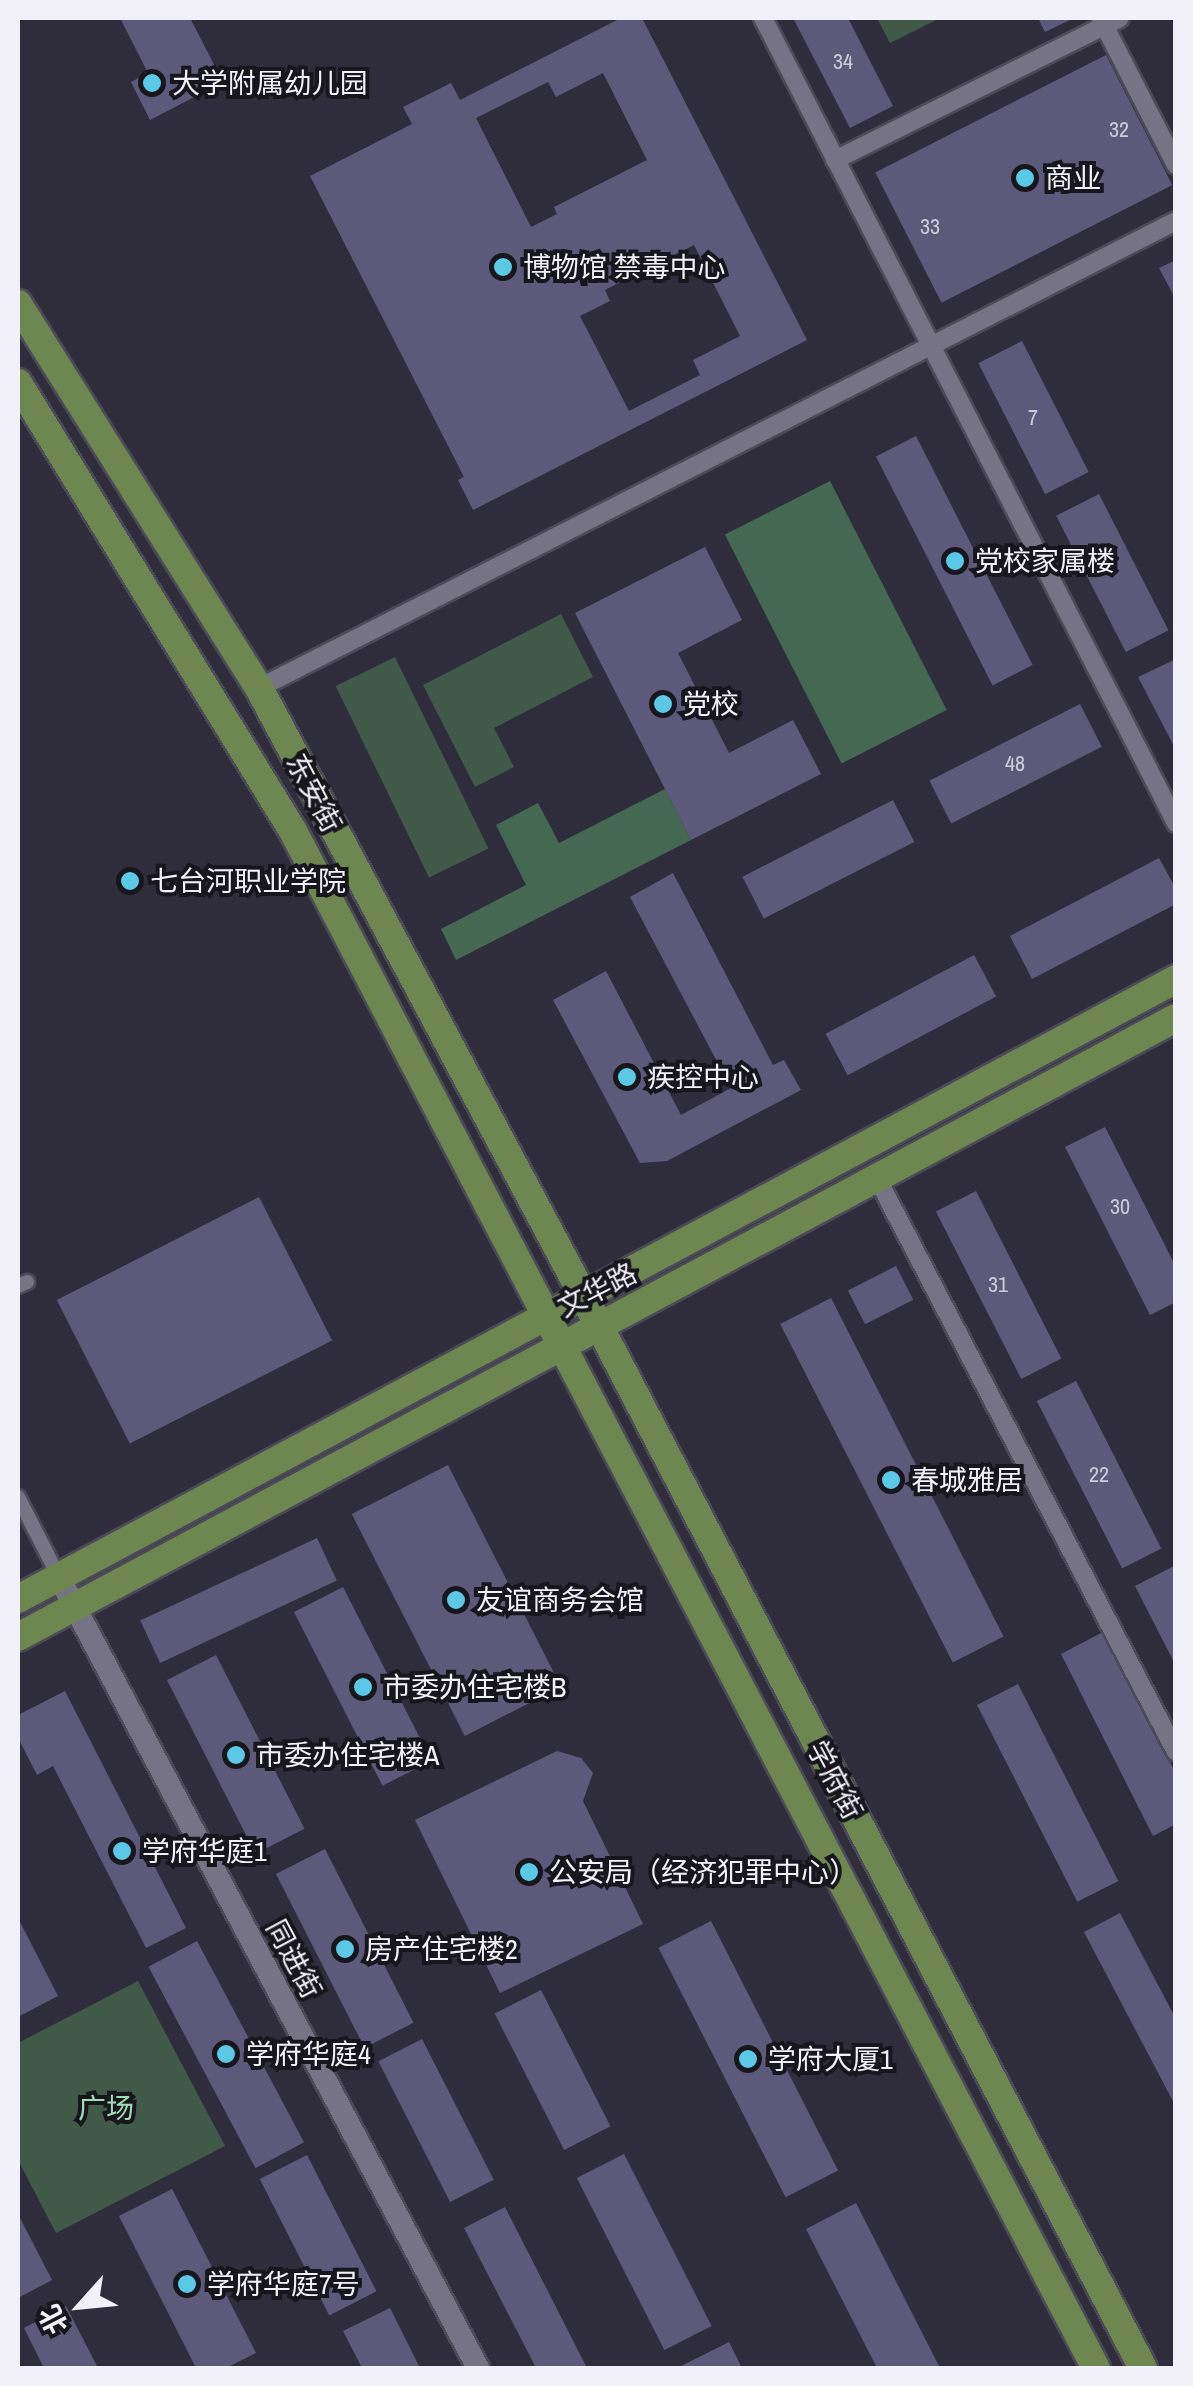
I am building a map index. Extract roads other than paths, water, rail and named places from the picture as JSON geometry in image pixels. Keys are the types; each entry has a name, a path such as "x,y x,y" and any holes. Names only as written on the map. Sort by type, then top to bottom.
{"main road":[{"name":"东安街","path":"18,304 258,688 584,1297"},
{"name":"东安街","path":"18,382 293,832 548,1315"},
{"name":"文华路","path":"18,1599 1176,979"},
{"name":"文华路","path":"18,1637 1176,1018"},
{"name":"学府街","path":"584,1297 1143,2368"},
{"name":"学府街","path":"548,1315 1096,2368"}],"street":[{"path":"763,18 1176,823"},
{"path":"835,160 1108,20 1176,165"},
{"path":"258,688 1176,221"},
{"path":"876,1176 1174,1743"},
{"path":"18,1497 59,1577"},
{"name":"同进街","path":"59,1577 478,2368"}],"place":[{"name":"大学附属幼儿园","path":"152,83"},
{"name":"商业","path":"1025,178"},
{"name":"博物馆 禁毒中心","path":"503,267"},
{"name":"党校家属楼","path":"955,561"},
{"name":"党校","path":"663,704"},
{"name":"七台河职业学院","path":"130,881"},
{"name":"疾控中心","path":"627,1077"},
{"name":"春城雅居","path":"891,1480"},
{"name":"友谊商务会馆","path":"456,1600"},
{"name":"市委办住宅楼B","path":"363,1687"},
{"name":"市委办住宅楼A","path":"236,1755"},
{"name":"学府华庭1","path":"122,1851"},
{"name":"公安局（经济犯罪中心）","path":"529,1872"},
{"name":"房产住宅楼2","path":"345,1949"},
{"name":"学府华庭4","path":"226,2054"},
{"name":"学府大厦1","path":"748,2059"},
{"name":"学府华庭7号","path":"187,2284"}],"park label":[{"name":"广场","path":"106,2108"}]}
